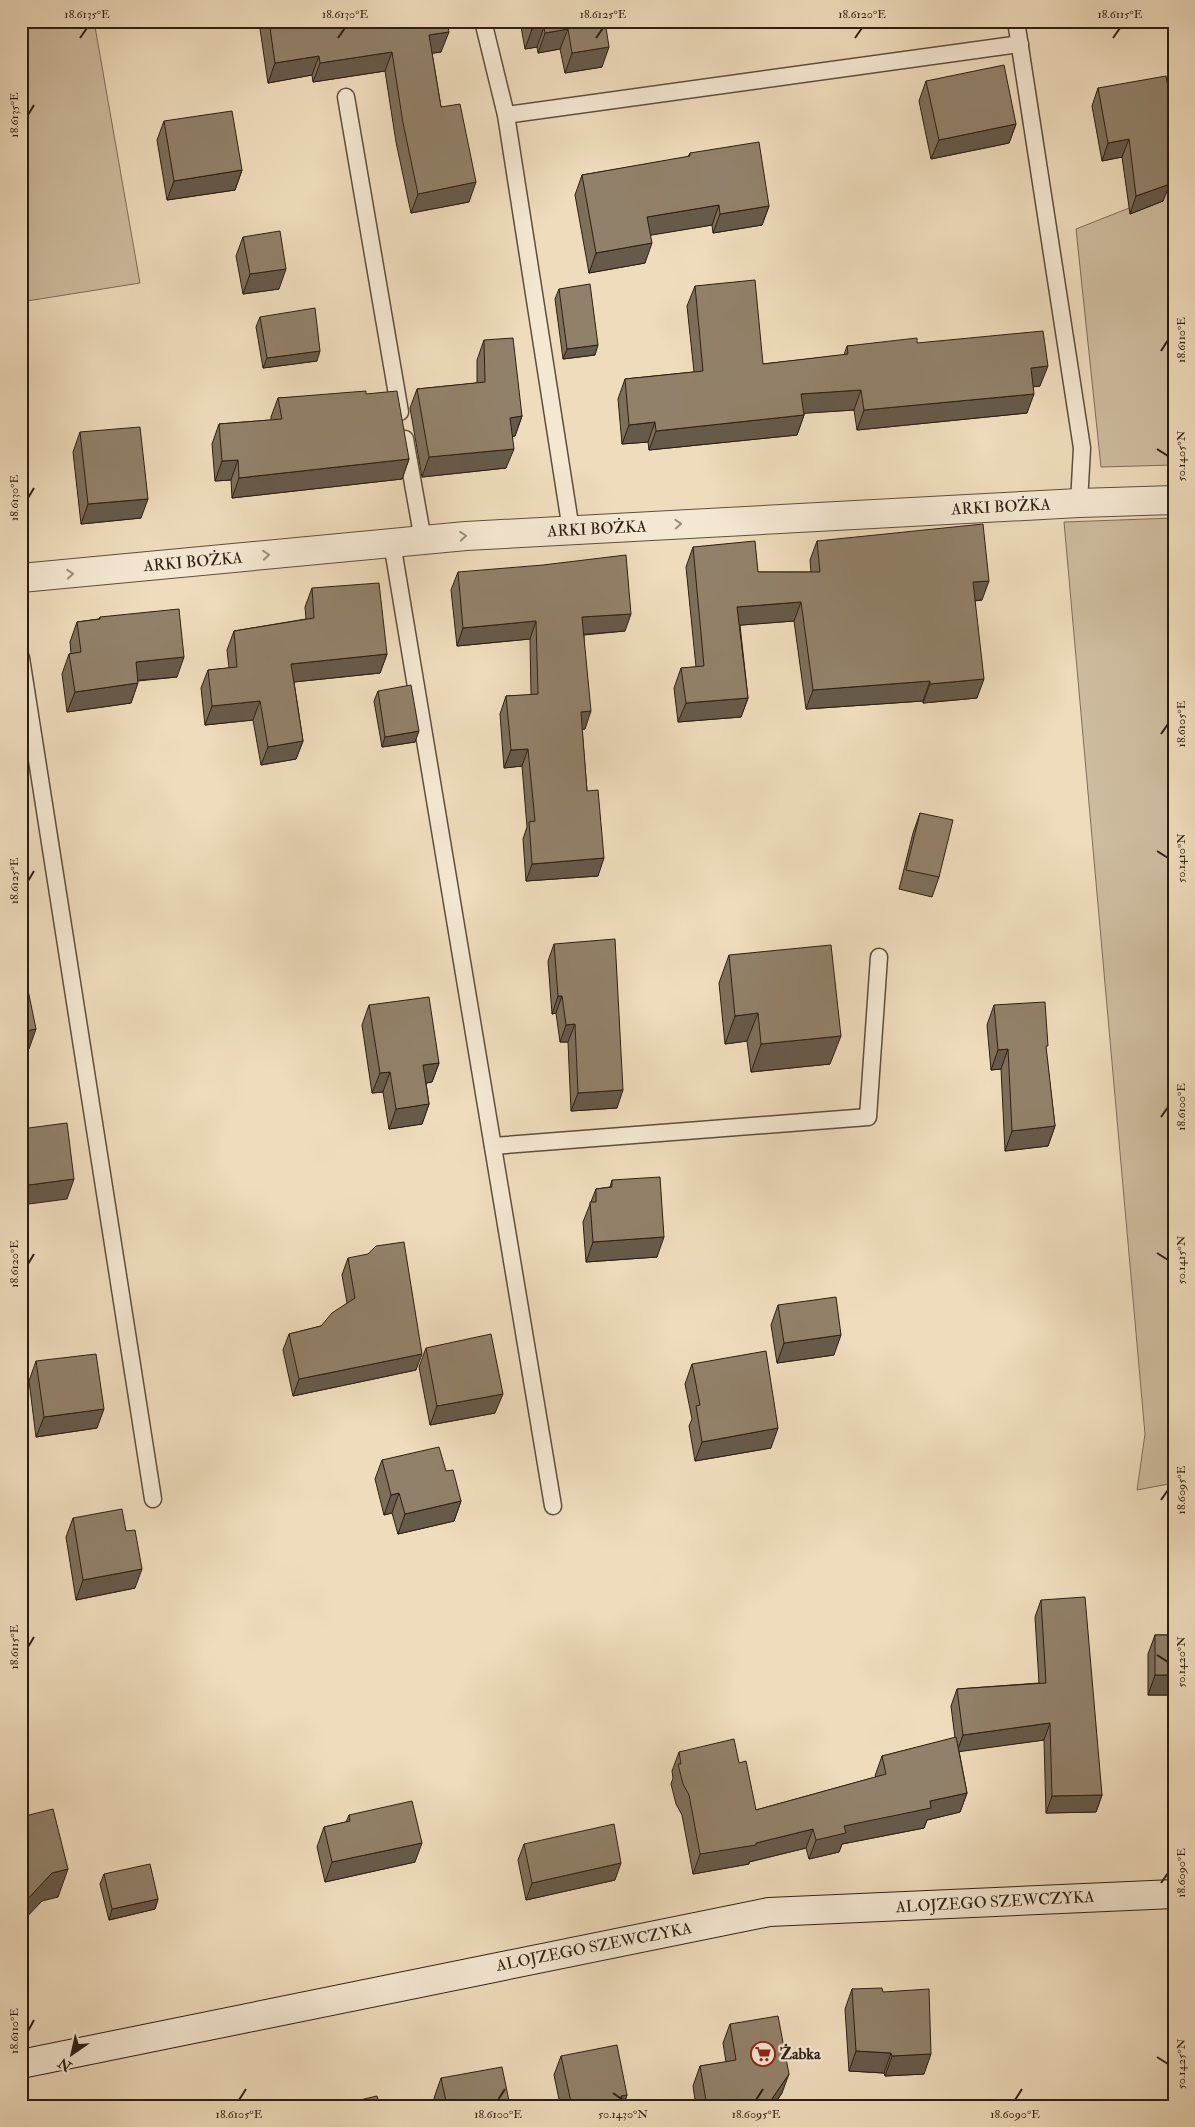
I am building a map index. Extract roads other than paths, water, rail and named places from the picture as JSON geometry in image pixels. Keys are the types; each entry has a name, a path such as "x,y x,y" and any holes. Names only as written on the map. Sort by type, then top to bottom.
{"street":[{"name":"ARKI BOŻKA","path":"21,578 423,540 571,530 1079,503 1174,500"},
{"name":"ALOJZEGO SZEWCZYKA","path":"21,2064 768,1912 1174,1894"}],"lane":[{"path":"483,21 506,115 571,530"},
{"path":"1016,21 1082,448 1079,503"},
{"path":"506,115 1020,44"},
{"path":"346,97 423,540"},
{"path":"392,543 553,1506"},
{"path":"21,658 152,1499"},
{"path":"493,1146 868,1117 880,957"}],"place":[{"name":"Żabka","path":"763,2054"}]}
